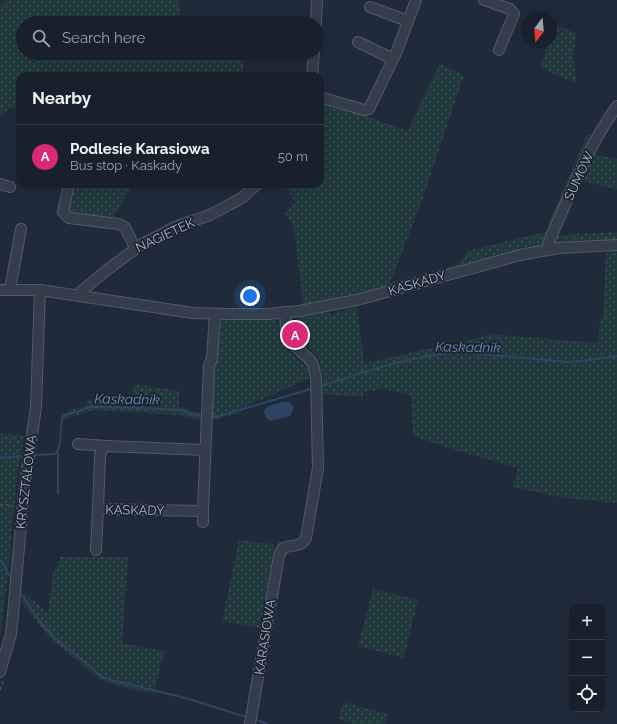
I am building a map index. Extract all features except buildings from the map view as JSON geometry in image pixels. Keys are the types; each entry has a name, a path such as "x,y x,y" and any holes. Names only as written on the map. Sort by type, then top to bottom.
{"street":[{"path":"316,16 317,0"},
{"path":"324,98 364,110 369,109 393,59 416,0"},
{"path":"484,0 510,9 514,14 499,50"},
{"path":"370,7 408,21"},
{"path":"358,42 393,59"},
{"path":"312,72 313,60"},
{"name":"SUMÓW","path":"548,250 548,244 585,161 617,106"},
{"path":"68,188 63,212 69,218 119,224 125,227 135,248"},
{"name":"NAGIETEK","path":"78,294 135,248 175,227 210,215 243,197 253,188"},
{"path":"5,289 21,229"},
{"name":"KASKADY","path":"5,289 40,290 78,294 193,313 266,314 331,306 358,300 493,262 548,250 583,246 617,245"},
{"name":"KRYSZTAŁOWA","path":"0,672 10,634 24,491 36,407 40,290"},
{"name":"KARASIOWA","path":"250,724 281,550 286,546 302,544 306,538 318,468 316,378 314,367 307,357 292,343 289,338 285,312"},
{"path":"203,522 209,365 212,358 215,314"},
{"path":"78,444 205,450"},
{"name":"KASKADY","path":"106,446 100,455 98,510 203,511"},
{"path":"96,550 98,510"}],"path":[{"path":"0,504 18,506"}],"green space":[{"path":"7,0 178,0 181,16 16,16 16,60 244,60 242,72 16,72 16,109 12,107 0,115 0,5"},
{"path":"557,26 576,33 573,58 577,84 540,68 547,48 557,48"},
{"path":"440,64 464,75 420,206 390,283 459,264 463,260 467,251 545,232 587,134 594,137 546,243 542,247 367,293 303,306 294,227 285,213 296,202 286,188 324,188 324,102 345,108 407,131"},
{"path":"592,154 617,159 617,190 580,180"},
{"path":"72,188 132,188 113,218 71,216 66,209"},
{"path":"617,232 617,240 563,244 563,242 554,243 553,241 556,236"},
{"path":"617,251 617,503 563,498 513,487 518,468 413,436 411,395 383,389 363,392 363,397 322,394 323,377 319,359 299,337 295,326 298,317 330,312 330,315 336,314 336,311 340,312 357,306 364,363 421,350 456,344 490,334 598,343 600,318 603,318 606,252"},
{"path":"217,319 273,319 280,328 282,341 290,353 305,366 310,378 246,406 240,413 210,421"},
{"path":"134,384 179,391 179,407 203,414 202,420 179,415 94,410 65,419 68,410 87,406 87,399 133,403"},
{"path":"0,434 24,435 17,476 7,584 0,636"},
{"path":"239,540 274,544 260,628 222,621"},
{"path":"61,557 128,557 122,643 164,651 154,694 115,685 99,679 50,638 22,603 24,593 48,613 53,574"},
{"path":"373,589 418,600 404,658 358,646"},
{"path":"343,702 388,714 385,724 351,724 338,719"}],"water":[{"path":"282,402 290,402 294,407 290,416 270,421 266,417 264,411 267,407"}],"waterway":[{"name":"Kaskadnik","path":"322,386 372,370 407,361 459,352 567,362 617,356"},
{"name":"Kaskadnik","path":"212,418 311,389"},
{"name":"Kaskadnik","path":"36,455 55,454 59,447 63,416 90,407 180,410 201,417"},
{"path":"58,452 58,494"},
{"name":"Kaskadnik","path":"0,458 22,456"},
{"path":"0,559 12,579"},
{"path":"19,591 41,623 55,638 104,678 189,699 246,717"},
{"path":"257,720 267,724"}],"place":[{"name":"Podlesie Karasiowa","path":"295,335"}]}
